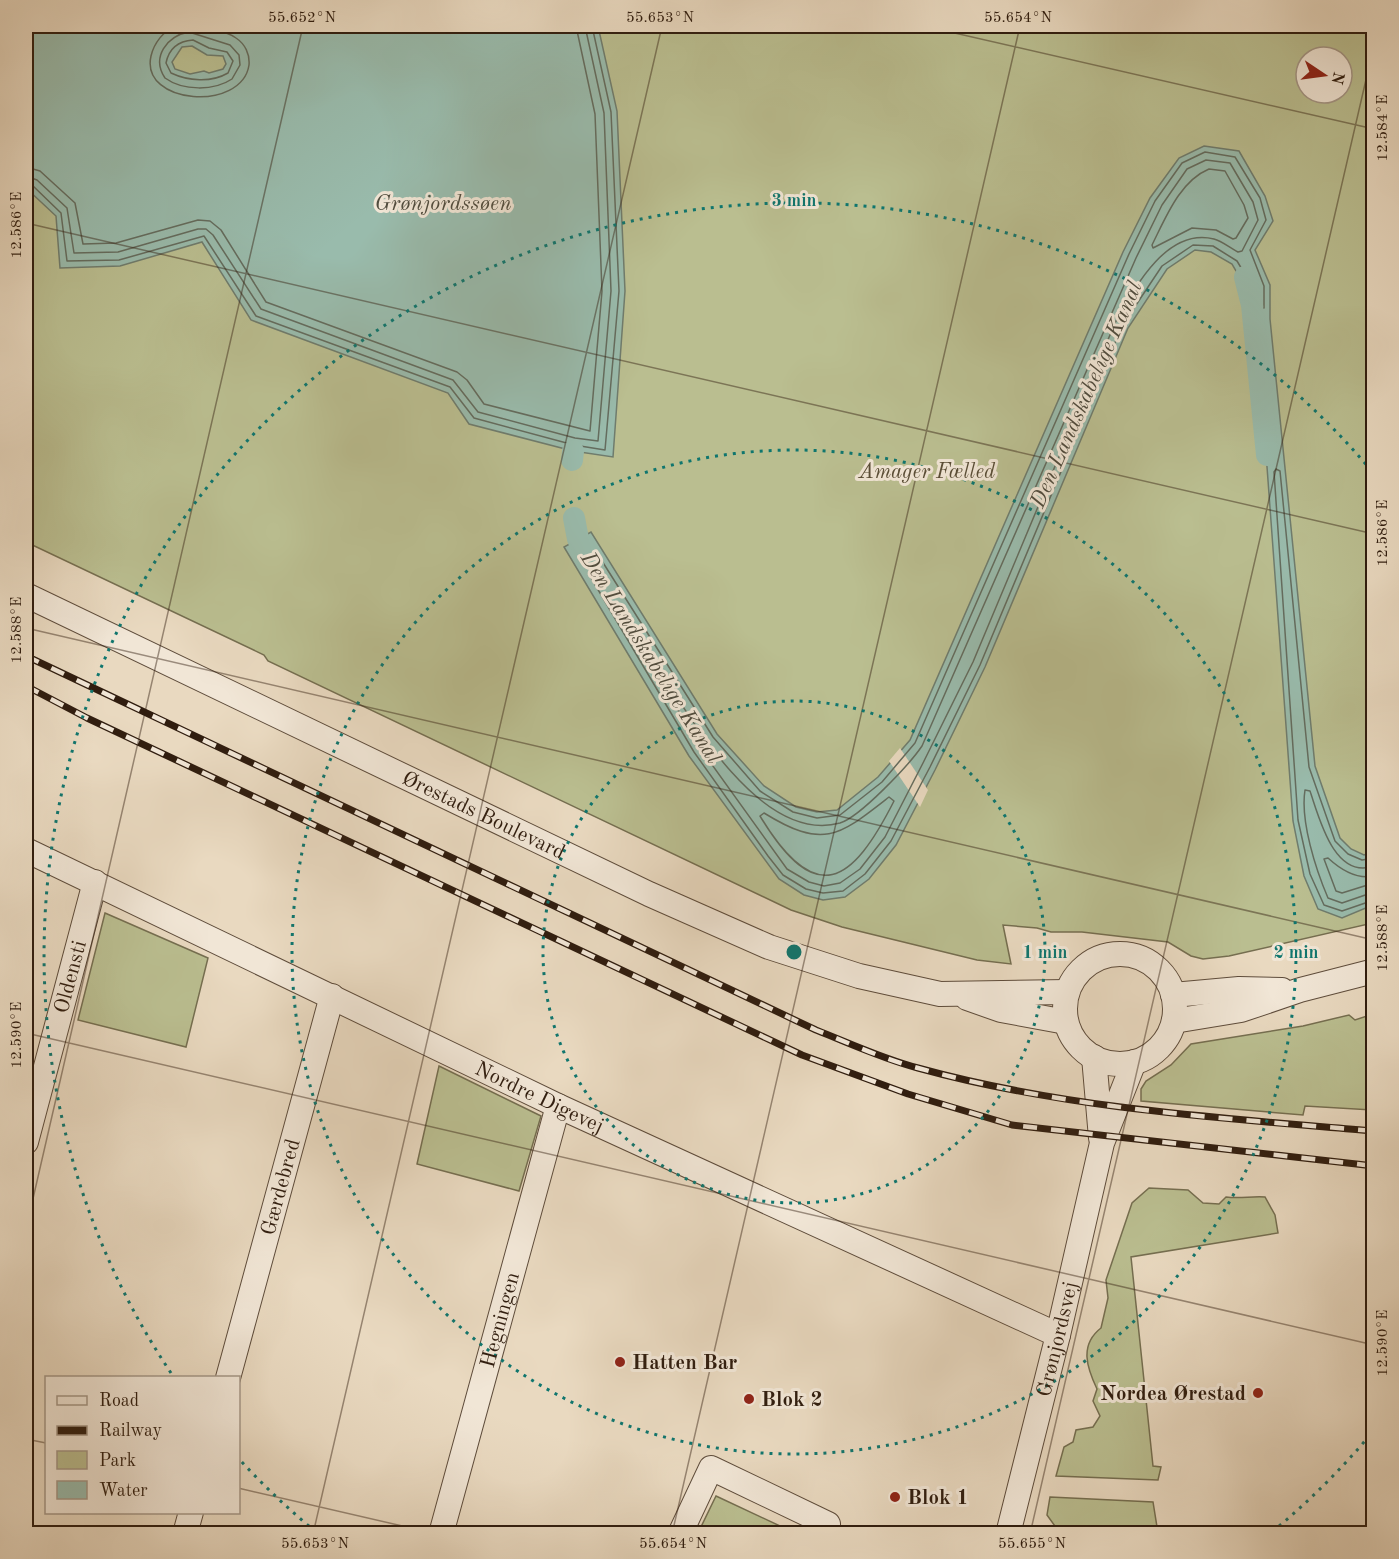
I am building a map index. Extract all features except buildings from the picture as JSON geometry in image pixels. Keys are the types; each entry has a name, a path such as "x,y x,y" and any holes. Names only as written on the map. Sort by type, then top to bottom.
{"street":[{"name":"Ørestads Boulevard","path":"26,595 648,894 769,947 859,976 940,994 1067,992"},
{"name":"Nordre Digevej","path":"26,850 558,1106 1058,1335"},
{"name":"Oldensti","path":"27,1128 94,882"},
{"path":"1121,954 1135,956 1159,970 1173,995 1174,1021 1160,1047 1134,1062 1120,1064 1094,1057 1081,1048 1066,1022 1067,992 1073,980 1094,960 1121,954"},
{"path":"1174,1021 1241,1010 1300,990 1374,971"},
{"path":"1173,995 1239,989 1300,990"},
{"name":"Ørestads Boulevard","path":"958,995 1001,1010 1066,1022"},
{"name":"Gærdebred","path":"228,1376 332,996"},
{"name":"Grønjordsvej","path":"1094,1057 1102,1143"},
{"name":"Grønjordsvej","path":"1008,1533 1058,1335 1102,1143 1134,1062"},
{"name":"Hegningen","path":"441,1533 558,1106"},
{"path":"680,1533 711,1468 828,1524"},
{"path":"185,1533 190,1514"}],"green space":[{"name":"Amager Fælled","path":"26,26 1373,26 1373,923 1229,956 1203,959 1191,956 1168,942 1082,932 1051,932 1037,928 1003,925 1011,964 977,960 842,927 791,910 268,661 264,655 26,542"},
{"path":"105,913 208,958 186,1047 78,1020"},
{"path":"1373,1014 1372,1110 1305,1106 1303,1115 1141,1101 1141,1089 1146,1081 1171,1065 1191,1044 1303,1026 1349,1015 1355,1020"},
{"path":"439,1066 541,1116 519,1191 417,1164"},
{"path":"1149,1188 1188,1190 1203,1203 1219,1204 1226,1197 1265,1197 1275,1215 1278,1233 1131,1257 1153,1466 1161,1467 1158,1480 1056,1476 1064,1447 1073,1442 1076,1430 1093,1427 1100,1416 1093,1401 1097,1389 1088,1365 1087,1349 1094,1335 1101,1328 1108,1298 1106,1280 1132,1203"},
{"path":"716,1496 795,1533 698,1533"},
{"path":"1050,1497 1153,1502 1158,1533 1060,1533 1047,1515"}],"water":[{"name":"Grønjordssøen","path":"26,26 598,26 617,111 625,291 613,457 573,451 469,424 448,393 251,320 202,242 120,266 60,268 56,216 26,188","holes":["192,46 207,55 223,56 226,64 223,69 209,73 204,71 190,74 175,69 172,62 182,47"]},
{"path":"1204,146 1239,151 1265,196 1273,221 1255,250 1270,285 1270,319 1315,766 1340,838 1351,849 1364,855 1373,852 1373,905 1342,918 1318,909 1304,876 1293,821 1261,385 1252,305 1246,288 1232,264 1211,252 1195,250 1167,269 1128,328 985,667 896,845 869,879 845,897 823,900 804,895 779,879 689,756 564,547 591,532 717,734 764,786 796,807 817,812 837,810 878,777 910,740 1123,252 1150,198 1179,158"}],"pier":[{"path":"900,748 928,790 920,807 889,761"}],"waterway":[{"name":"Den Landskabelige Kanal","path":"1245,277 1252,305 1267,455"},
{"name":"Den Landskabelige Kanal","path":"572,460 573,451"},
{"name":"Den Landskabelige Kanal","path":"574,518 578,539 593,564"}],"railway":[{"path":"26,656 816,1030 892,1060 974,1082 1087,1103 1374,1131"},
{"path":"26,686 87,718 802,1055 908,1094 1012,1125 1374,1166"}],"place":[{"name":"Hatten Bar","path":"620,1362"},
{"name":"Nordea Ørestad","path":"1258,1393"},
{"name":"Blok 2","path":"749,1399"},
{"name":"Blok 1","path":"895,1497"}]}
